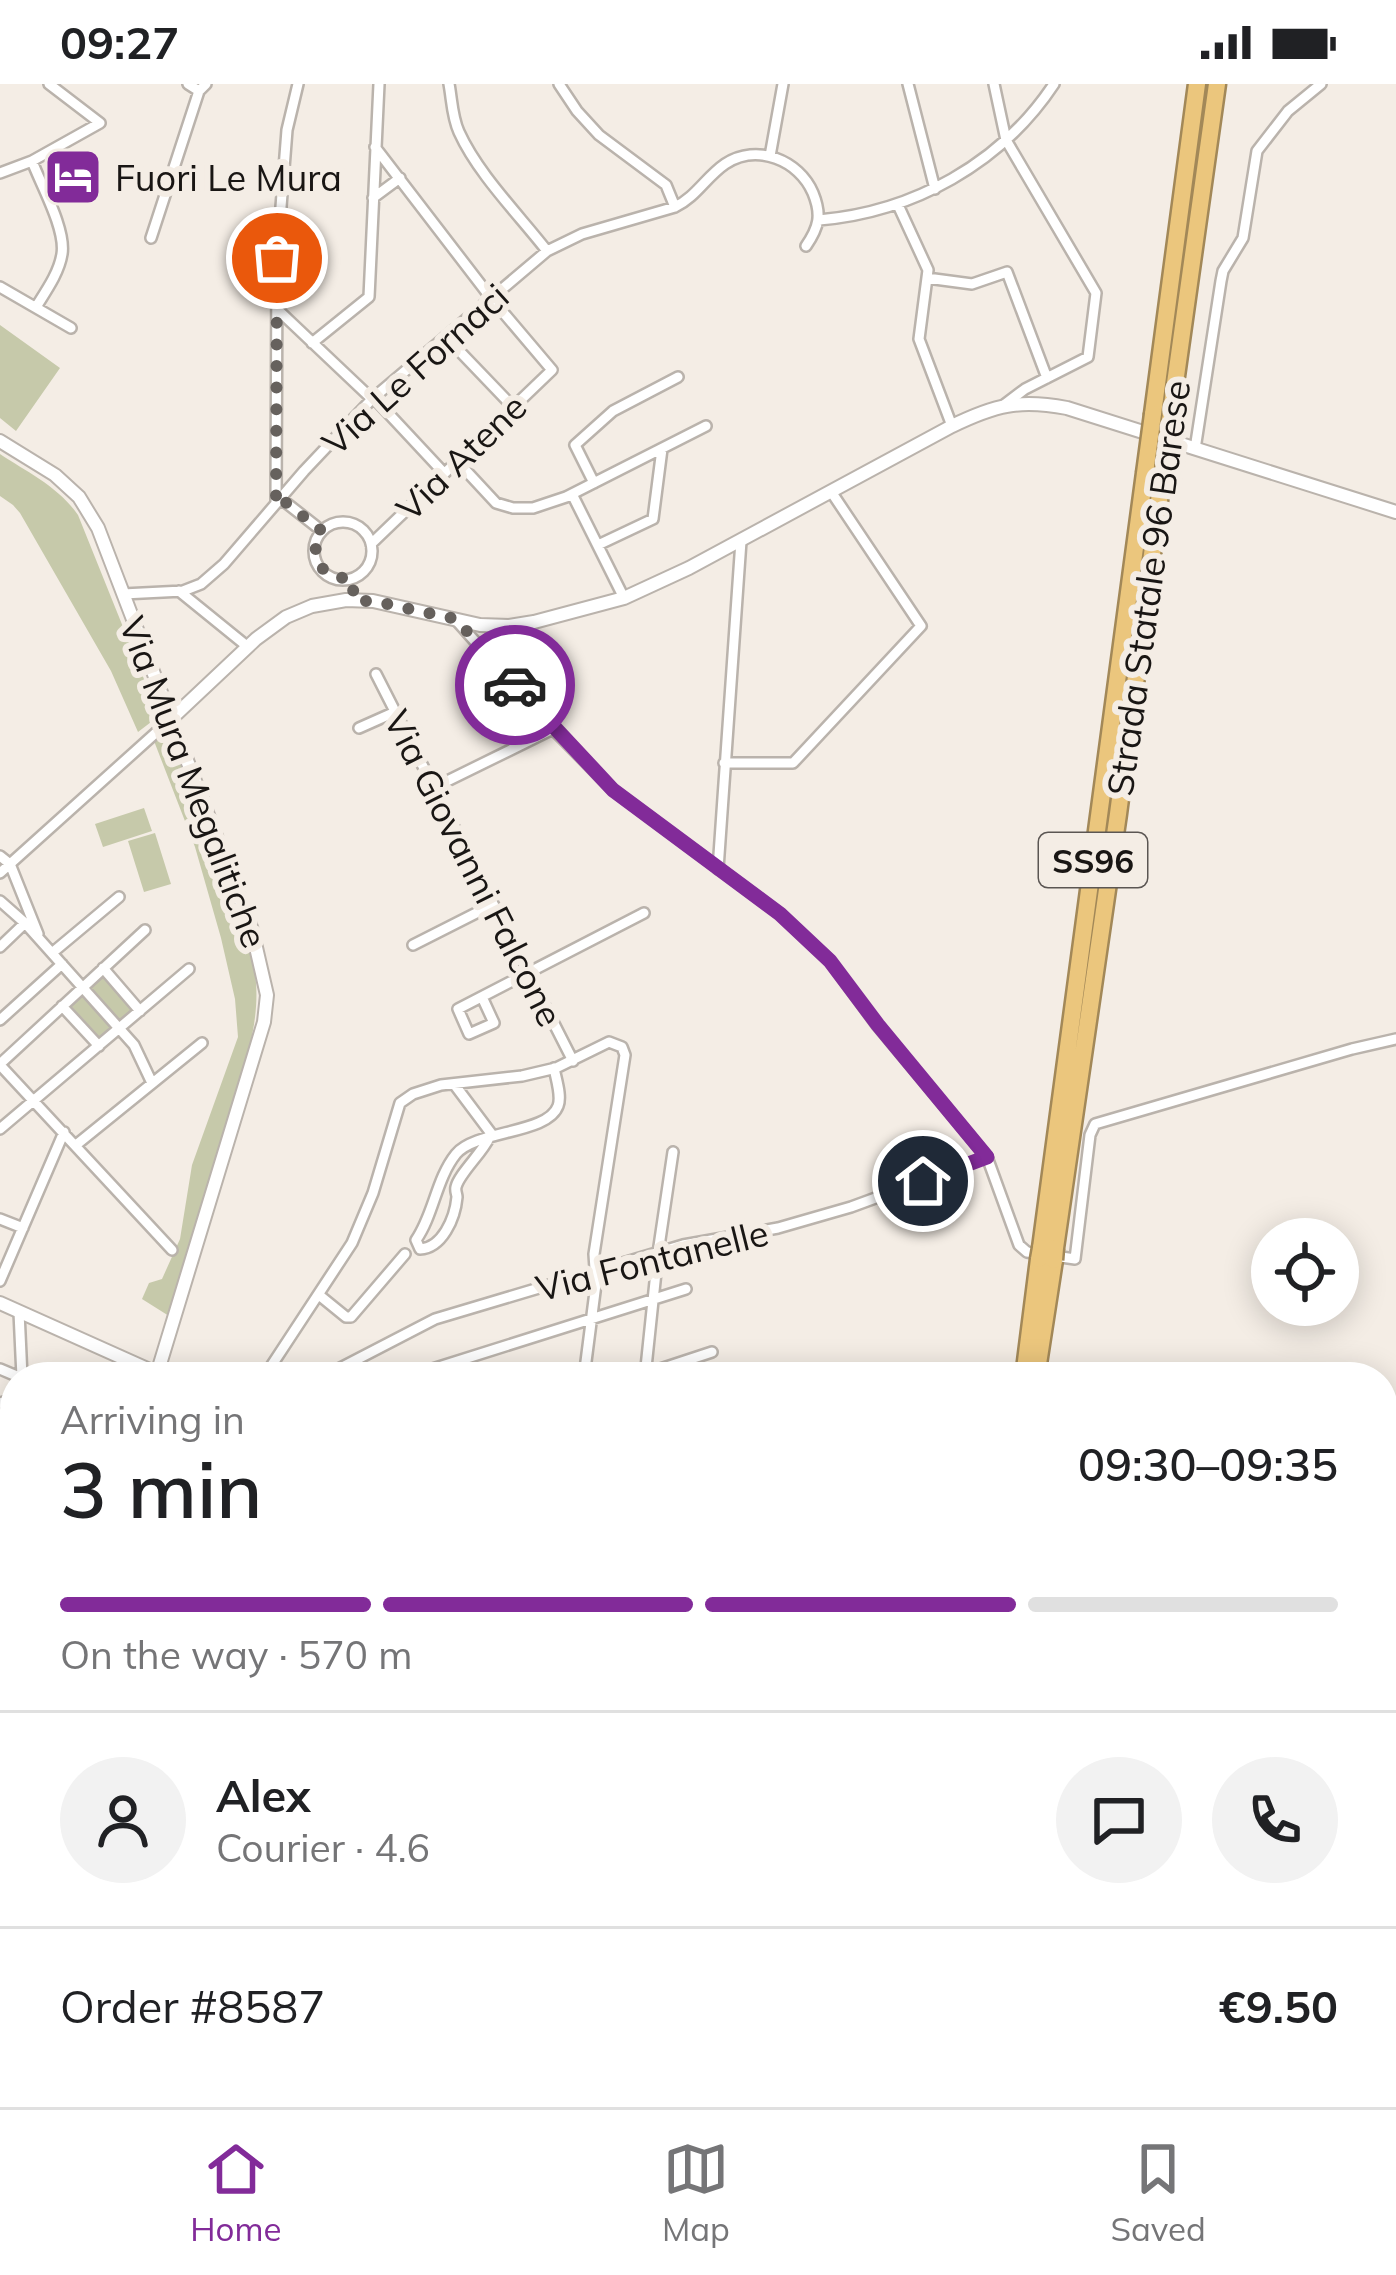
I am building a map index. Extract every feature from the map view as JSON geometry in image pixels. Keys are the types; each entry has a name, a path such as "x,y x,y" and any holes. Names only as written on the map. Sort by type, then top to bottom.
{"highway":[{"name":"Strada Statale 96 Barese","path":"1037,1362 1047,1254 1162,416 1197,84"},
{"name":"Strada Statale 96 Barese","path":"1162,416 1217,84"},
{"name":"Strada Statale 96 Barese","path":"1027,1362 1047,1254"}],"street":[{"path":"0,173 100,123 50,84"},
{"path":"298,84 287,130 277,258 278,501 322,531"},
{"path":"312,343 369,297 379,84"},
{"path":"449,84 459,133 548,251"},
{"path":"559,84 599,135 666,185 675,207 690,200 731,160 759,155 790,165 807,181 818,209 819,220 806,246"},
{"path":"770,156 783,84"},
{"path":"908,84 935,189"},
{"path":"994,84 1006,140 1096,293 1088,357 1024,389 1006,404"},
{"path":"819,220 865,215 898,205 960,175 1006,140 1054,84"},
{"path":"1195,449 1223,271 1243,238 1258,151 1288,111 1321,84"},
{"path":"151,238 198,86"},
{"path":"375,146 491,298"},
{"path":"32,161 60,231 63,251 36,307"},
{"path":"373,198 400,178"},
{"path":"898,205 928,270 919,339 952,426"},
{"name":"Via Le Fornaci","path":"123,594 196,587 224,564 373,398 562,241 675,207"},
{"path":"927,278 972,284 1007,272 1047,378"},
{"path":"0,287 71,328"},
{"name":"Via Atene","path":"370,544 552,370 491,298"},
{"path":"277,309 445,473"},
{"path":"446,337 513,407"},
{"path":"594,483 574,445 614,411 678,377"},
{"path":"0,873 5,860 286,617 312,606 373,601 480,625 509,626 624,598 741,541 986,409 1033,403 1066,408 1396,512"},
{"path":"457,461 488,497 503,506 533,508 572,494 706,426"},
{"name":"Via Mura Megalitiche","path":"0,441 56,476 79,497 98,528 252,930 267,995 264,1022 165,1362"},
{"path":"598,545 652,519 662,449"},
{"path":"724,763 793,764 921,626 832,493"},
{"path":"572,494 624,598"},
{"path":"347,522 364,531 370,544 367,567 351,578 332,577 318,565 314,548 329,525 347,522"},
{"path":"718,869 741,541"},
{"path":"351,578 355,601"},
{"path":"179,591 248,647"},
{"path":"456,619 613,790 780,914 830,961 987,1157 1021,1248 1028,1252 1076,1259 1095,1124 1396,1039"},
{"name":"Via Giovanni Falcone","path":"376,674 573,1061"},
{"path":"359,728 394,712"},
{"path":"434,788 553,729"},
{"path":"5,860 40,939"},
{"path":"52,953 119,897"},
{"path":"0,901 134,1045 152,1083"},
{"path":"412,945 493,905"},
{"path":"482,997 644,913"},
{"path":"0,947 25,923"},
{"path":"145,930 0,1064 172,1250"},
{"path":"0,1020 62,964"},
{"path":"103,968 140,1011"},
{"path":"0,1129 189,970"},
{"path":"62,1006 99,1046"},
{"path":"274,1362 362,1224 400,1103 423,1090 554,1068 605,1042 615,1042 624,1050 593,1254 596,1270 586,1362"},
{"path":"76,1145 202,1043"},
{"path":"319,1294 351,1317 418,1245 446,1169 457,1153 469,1144 532,1125 555,1112 560,1103 554,1068"},
{"path":"454,1084 491,1137"},
{"path":"0,1281 64,1132"},
{"path":"418,1245 432,1247 442,1238 458,1183 491,1137"},
{"path":"644,1362 673,1152"},
{"name":"Via Fontanelle","path":"352,1362 435,1319 683,1245 778,1228 851,1207 987,1157"},
{"path":"0,1219 22,1228"},
{"path":"454,1362 686,1288"},
{"path":"0,1303 130,1362"},
{"path":"19,1312 20,1362"},
{"path":"683,1362 712,1352"}],"green space":[{"path":"0,325 60,368 16,431 0,418"},
{"path":"0,454 52,488 78,515 156,709 155,719 138,732 111,671 20,513 0,496"},
{"path":"163,733 171,736 242,921 256,986 248,1053 169,1316 142,1299 149,1283 162,1279 180,1239 192,1165 238,1037 221,938 195,847 154,741"},
{"path":"144,808 152,831 103,847 95,824"},
{"path":"155,833 171,884 144,892 128,841"},
{"path":"102,975 134,1010 121,1022 89,987"},
{"path":"82,994 112,1028 100,1038 70,1005"}],"way so far":[{"path":"277,258 276,503 280,498 322,531 314,548 318,565 332,577 351,578 355,601 456,619 515,685"}],"place":[{"name":"Fuori Le Mura","path":"73,177"}],"route":[{"path":"515,685 613,790 780,914 830,961 987,1157 923,1181"}]}
